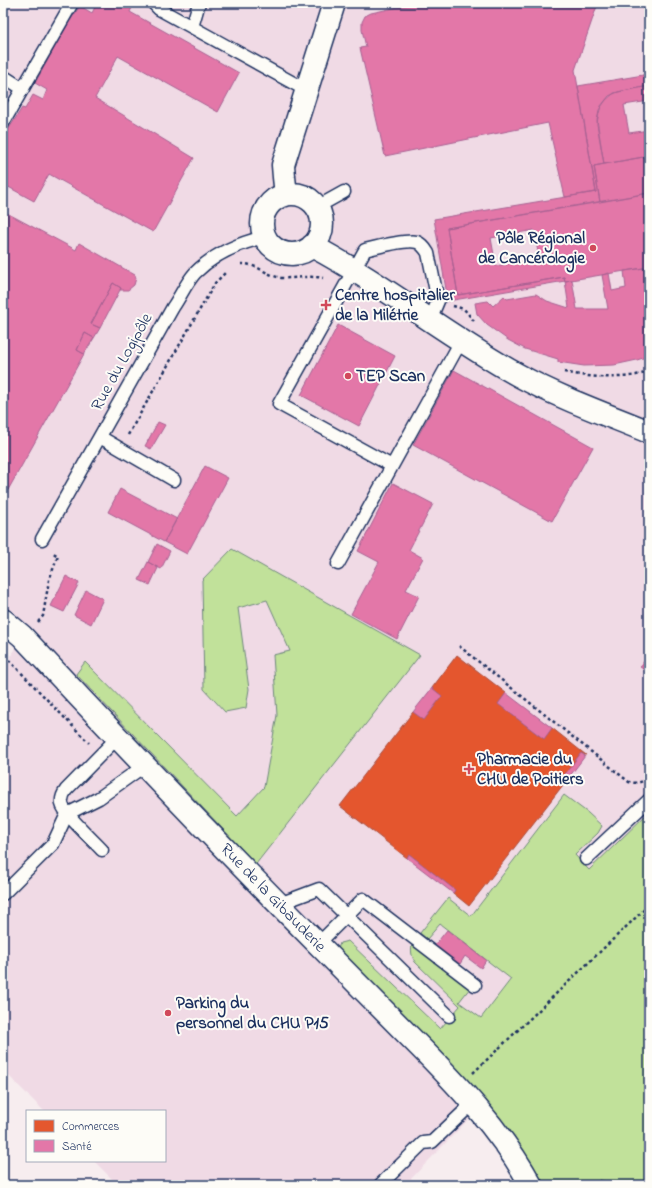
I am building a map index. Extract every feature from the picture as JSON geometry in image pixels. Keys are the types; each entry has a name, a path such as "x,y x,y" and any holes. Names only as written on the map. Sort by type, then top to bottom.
{"street":[{"path":"286,194 283,164 334,3"},
{"path":"286,194 306,197 317,207 322,220 322,230 318,239 312,246 304,251 296,254 286,253 278,250 270,244 265,237 262,228 262,220 265,211 274,201 286,194"},
{"path":"312,246 349,280 430,320 461,341 519,375 580,404 649,432"},
{"name":"Rue de la Gibauderie","path":"3,620 22,636 144,766 459,1086 509,1149 532,1185"}],"lane":[{"path":"3,123 72,3"},
{"path":"154,3 159,9 306,90"},
{"path":"192,27 199,3"},
{"path":"3,76 23,89"},
{"path":"317,207 344,192"},
{"name":"Rue du Logipôle","path":"42,539 173,307 194,274 218,254 248,240 265,237"},
{"path":"392,466 279,404 365,250 409,241 418,242 424,246 428,253 438,301 430,320"},
{"path":"338,564 461,341"},
{"path":"100,437 174,480"},
{"path":"102,850 67,814 62,806 62,796 66,790 117,738"},
{"path":"3,894 53,844 67,814 100,798 144,766"},
{"path":"586,859 649,800"},
{"path":"279,904 320,889 449,1016"},
{"path":"318,944 363,899 475,985"},
{"path":"381,1178 421,1141 432,1142 473,1103"}],"path":[{"path":"240,264 248,263 269,274 282,278 312,276 328,279 349,280"},
{"path":"120,449 215,283 228,270"},
{"path":"464,309 479,326"},
{"path":"559,370 589,377 625,377 649,372"},
{"path":"459,646 629,782 636,784 649,778"},
{"path":"472,1074 649,905"}],"shaded area":[{"name":"Centre hospitalier de la Milétrie","path":"3,3 649,3 649,1185 567,1185 492,1095 405,1185 118,1185 95,1162 166,1162 166,1110 43,1110 3,1070 3,672 27,624 3,606"}],"green space":[{"path":"232,549 420,655 256,864 76,674 85,662 237,816 264,787 277,715 273,655 290,651 267,600 238,608 249,689 246,708 225,712 204,689 202,580"},
{"path":"564,795 588,813 602,826 598,833 575,855 589,870 649,812 649,1185 620,1185 599,1180 597,1185 541,1185 490,1106 467,1079 465,1080 338,949 340,943 348,941 440,1029 460,1006 415,962 411,949 412,944 470,988 459,1002 481,1018 511,979 440,924 427,939 420,933 448,898 471,916"}],"building: Commerces":[{"name":"Pharmacie du CHU de Poitiers","path":"457,655 506,693 498,704 544,739 552,728 586,755 581,753 559,782 563,785 469,906 453,893 455,890 409,854 407,858 340,806 413,712 424,720 442,696 432,688"}],"building: Santé":[{"path":"97,3 134,3 130,12 239,73 218,112 118,56 95,98 194,158 153,232 49,174 34,201 3,184 3,138 22,108 25,109 33,95 43,100 47,90 35,83 67,25 80,6 92,13"},
{"path":"417,3 598,3 575,70 596,192 565,197 548,123 385,156 360,48 366,47 362,30 362,22 365,16 371,13"},
{"path":"649,74 649,86 614,93 606,100 599,110 597,124 604,164 594,166 600,202 447,228 458,295 564,277 565,281 448,301 434,219 596,192 578,86"},
{"path":"649,86 649,101 624,105 629,133 649,130 649,156 604,164 597,120 601,106 609,96 618,92"},
{"path":"649,156 649,193 600,202 594,166"},
{"name":"Pôle Régional de Cancérologie","path":"649,193 649,267 565,281 564,277 458,295 447,228","holes":["534,230 539,258 496,266 491,238"]},
{"path":"3,211 76,250 79,243 135,275 136,278 134,285 128,290 120,290 121,288 113,283 91,324 100,328 94,338 85,333 77,350 84,354 3,499"},
{"path":"644,268 649,293 649,356 637,360 614,365 584,366 558,362 558,359 525,349 508,340 487,325 477,314 475,303 488,301 493,306 504,296 507,299 536,294 547,301 569,308 565,281 572,280 577,309 608,309 602,275 609,273 612,291 626,288 624,271"},
{"path":"113,283 121,288 100,328 91,324"},
{"name":"TEP Scan","path":"338,325 395,356 359,426 301,395"},
{"path":"85,333 94,338 84,354 77,350"},
{"path":"454,370 593,447 552,521 413,445"},
{"path":"158,422 165,425 151,449 145,446"},
{"path":"205,466 228,478 187,554 164,542"},
{"path":"393,483 433,504 409,550 423,558 406,590 419,596 397,639 351,614 379,562 358,551"},
{"path":"120,489 177,519 164,542 108,512"},
{"path":"157,544 170,551 161,569 148,562"},
{"path":"148,562 158,568 150,585 139,580"},
{"path":"66,576 79,583 64,612 51,606"},
{"path":"86,590 103,599 91,624 74,615"},
{"path":"649,654 649,673 640,667"},
{"path":"432,688 442,696 424,720 413,712"},
{"path":"506,693 552,728 544,739 498,704"},
{"path":"581,753 585,756 563,785 559,782"},
{"path":"409,854 455,890 453,893 407,858"},
{"path":"447,930 486,960 481,968 465,956 460,964 435,945"}],"place":[{"name":"Pôle Régional de Cancérologie","path":"593,248"},
{"name":"Centre hospitalier de la Milétrie","path":"326,305"},
{"name":"TEP Scan","path":"348,376"},
{"name":"Pharmacie du CHU de Poitiers","path":"469,769"},
{"name":"Parking du personnel du CHU P15","path":"168,1013"}]}
